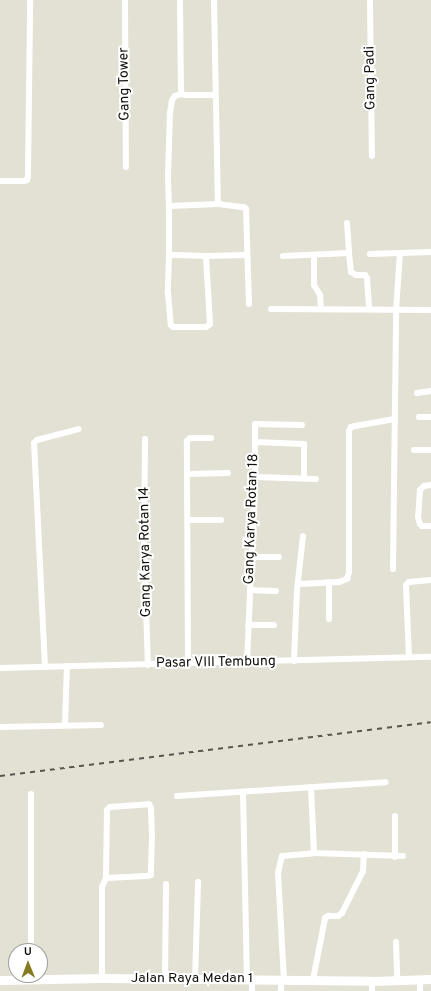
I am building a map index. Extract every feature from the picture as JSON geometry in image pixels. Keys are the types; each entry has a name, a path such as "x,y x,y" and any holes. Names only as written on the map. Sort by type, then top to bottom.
{"street":[{"path":"0,181 24,181 28,176 30,0"},
{"name":"Gang Tower","path":"124,0 126,167"},
{"path":"180,0 182,94"},
{"path":"214,0 218,204"},
{"name":"Gang Padi","path":"370,0 372,156"},
{"path":"206,256 210,324 204,327 173,327 170,324 168,293 168,175 170,113 172,100 175,96 182,94 216,95"},
{"path":"169,207 218,204 239,205 246,209 246,255 249,304"},
{"path":"347,223 351,272 356,275 365,275 368,278 369,308"},
{"path":"370,254 431,252"},
{"path":"283,256 314,256 349,253"},
{"path":"393,569 396,311 400,253"},
{"path":"169,255 246,255"},
{"path":"314,256 314,285 320,295 321,308"},
{"path":"271,309 369,308 396,311 431,310"},
{"path":"417,393 431,391"},
{"path":"420,417 431,417"},
{"path":"299,584 347,579 349,572 349,431 351,427 394,419"},
{"name":"Gang Karya Rotan 18","path":"247,663 255,424 302,425"},
{"path":"45,667 34,443 37,440 79,430"},
{"path":"188,664 188,440 211,438"},
{"name":"Gang Karya Rotan 14","path":"145,439 144,547 148,665"},
{"path":"255,442 304,444 304,478"},
{"path":"414,450 431,450"},
{"path":"188,474 228,473"},
{"path":"254,477 316,479"},
{"path":"431,485 424,486 420,490 418,517 422,526 431,526"},
{"path":"188,520 221,520"},
{"path":"294,662 303,536"},
{"path":"251,557 278,557"},
{"path":"409,657 406,585 409,582 431,580"},
{"path":"329,582 330,619"},
{"path":"250,590 276,591"},
{"path":"248,625 274,624"},
{"name":"Pasar VIII Tembung","path":"0,668 294,662 431,657"},
{"path":"66,725 67,666"},
{"path":"0,726 101,725"},
{"path":"177,796 386,782"},
{"path":"311,787 314,854"},
{"path":"243,792 249,979 252,991"},
{"path":"31,794 32,943"},
{"path":"102,978 102,887 106,878 107,810 110,807 148,804 151,808 151,875 106,878"},
{"path":"395,816 395,857"},
{"path":"281,991 282,980 278,873 282,856 314,854 364,854 395,857 403,856"},
{"path":"313,980 325,918 328,916 338,916 342,913 363,871 364,854"},
{"path":"195,979 198,882"},
{"path":"165,979 166,884"},
{"path":"396,942 397,980"},
{"name":"Jalan Raya Medan 1","path":"48,977 165,979 183,983 195,979 372,981 431,979"},
{"path":"420,979 420,991"},
{"path":"372,981 372,991"}],"railway":[{"path":"0,776 431,722"}]}
